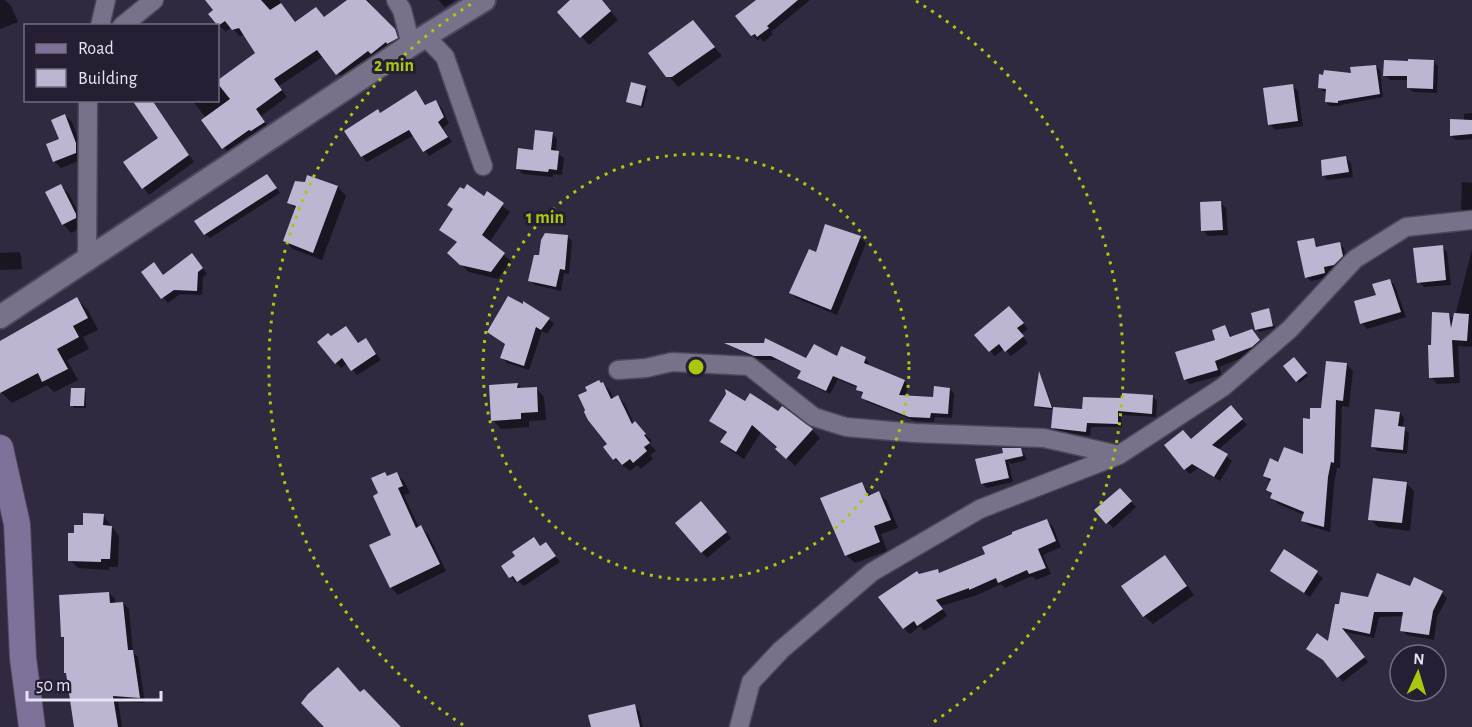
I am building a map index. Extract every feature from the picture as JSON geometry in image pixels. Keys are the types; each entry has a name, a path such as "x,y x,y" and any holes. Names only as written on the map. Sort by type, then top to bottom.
{"main road":[{"path":"0,448 17,524 23,658 32,727"}],"street":[{"path":"100,24 106,0"},
{"path":"124,24 154,0"},
{"path":"396,0 418,41 446,57 483,166"},
{"path":"0,317 418,41 484,0"},
{"path":"87,261 88,102"},
{"path":"739,727 751,682 781,650 872,572 980,509 1119,456 1223,387 1290,328 1355,259 1406,227 1472,220"},
{"path":"618,370 646,368 672,362 749,366 814,417 846,428 1044,438 1119,456"}],"building":[{"path":"205,0 261,0 270,10 281,3 295,22 316,7 324,17 347,0 366,0 395,29 398,38 387,44 386,42 371,54 368,51 336,75 317,50 274,79 282,90 256,109 265,122 222,149 201,120 230,99 219,85 219,79 255,53 239,28 232,30 225,21 219,25 216,24 208,14 213,10"},
{"path":"570,0 602,0 611,11 580,38 557,12"},
{"path":"756,0 798,0 757,37 755,34 751,36 735,16"},
{"path":"693,20 715,47 672,77 666,77 648,53"},
{"path":"1408,59 1434,60 1433,89 1407,88 1407,76 1383,76 1384,60 1408,61"},
{"path":"1376,65 1380,94 1338,101 1338,103 1325,102 1326,89 1318,88 1319,74 1323,75 1324,70 1351,73 1350,67"},
{"path":"631,82 646,86 641,106 626,102"},
{"path":"1293,84 1298,121 1268,125 1263,88"},
{"path":"416,90 425,105 436,100 444,117 438,122 448,137 423,152 409,130 361,157 344,131 378,109 380,113"},
{"path":"133,102 153,102 189,155 142,189 123,162 158,138"},
{"path":"65,114 76,143 76,153 53,162 46,144 59,139 51,120"},
{"path":"1450,119 1472,120 1472,134 1450,136"},
{"path":"535,130 553,132 551,150 559,151 557,170 549,169 548,172 516,169 518,148 533,150"},
{"path":"1346,156 1349,172 1322,176 1321,160"},
{"path":"267,174 277,188 204,235 194,221"},
{"path":"307,175 338,186 313,253 283,241 296,206 287,203 295,181 305,182"},
{"path":"61,184 76,214 76,218 62,225 45,192"},
{"path":"467,184 484,196 487,191 504,203 482,235 505,253 491,272 460,265 447,253 457,242 439,230 453,209 447,205 460,187 464,189"},
{"path":"1221,201 1223,230 1201,231 1200,202"},
{"path":"825,224 861,236 831,310 789,293 809,249 816,252"},
{"path":"545,233 568,235 565,270 560,269 556,287 528,281 534,255 539,255 541,240"},
{"path":"1314,238 1316,247 1340,242 1343,256 1334,265 1324,267 1325,273 1305,278 1297,241"},
{"path":"1443,245 1446,280 1417,283 1413,248"},
{"path":"192,253 203,268 198,272 197,291 174,290 161,299 141,272 154,262 163,275"},
{"path":"1390,279 1401,312 1360,324 1354,301 1376,295 1372,284"},
{"path":"508,296 523,304 523,301 550,318 541,330 536,327 524,366 500,358 505,344 487,332"},
{"path":"77,297 88,318 73,326 79,337 57,349 68,369 42,382 38,373 0,393 0,341"},
{"path":"1009,306 1024,323 1017,328 1024,336 1005,352 999,344 989,352 974,335"},
{"path":"1269,308 1273,326 1255,330 1251,313"},
{"path":"1432,312 1449,313 1451,328 1454,313 1469,314 1467,341 1452,340 1454,377 1429,378 1428,345 1431,345"},
{"path":"1225,325 1230,337 1252,329 1260,340 1252,347 1215,361 1218,370 1184,380 1175,352 1215,340 1212,330"},
{"path":"346,326 358,343 366,338 376,354 351,371 342,358 335,364 317,342 328,333 331,336"},
{"path":"765,338 806,358 814,344 837,356 841,346 866,357 864,363 905,380 899,395 933,397 934,386 950,388 948,414 931,413 930,418 909,417 861,398 863,392 856,390 857,386 833,376 826,391 797,378 801,371 771,356 754,356 724,343 764,343"},
{"path":"1294,357 1307,373 1296,382 1283,366"},
{"path":"1326,361 1347,363 1343,401 1336,400 1334,463 1331,462 1328,477 1324,527 1301,521 1304,512 1270,498 1272,493 1266,490 1271,479 1263,476 1270,458 1278,462 1284,447 1303,454 1303,418 1310,419 1310,408 1321,408"},
{"path":"1039,371 1052,408 1034,406"},
{"path":"599,380 603,382 611,399 618,395 632,424 635,421 650,443 644,447 647,451 633,463 630,459 622,465 616,458 613,460 603,447 607,444 584,412 578,395 587,391 585,387"},
{"path":"518,383 517,388 537,387 538,412 521,413 521,419 491,421 489,385"},
{"path":"71,388 85,388 84,406 70,406"},
{"path":"725,389 745,401 750,393 778,411 782,406 813,429 786,459 775,449 777,447 752,425 736,452 720,442 727,432 709,421 726,394"},
{"path":"1122,393 1153,395 1152,414 1118,411 1118,424 1087,423 1086,432 1051,428 1053,407 1082,409 1083,397 1122,398"},
{"path":"1231,405 1243,419 1212,445 1228,454 1214,477 1192,464 1184,470 1164,445 1183,430 1191,439"},
{"path":"1375,409 1400,412 1398,426 1405,427 1403,450 1371,447"},
{"path":"1002,448 1021,448 1023,456 1005,460 1004,456 1009,478 981,484 975,459 1003,453"},
{"path":"385,472 387,476 397,472 403,486 398,488 416,528 421,525 440,564 390,588 369,545 391,535 373,496 378,493 371,478"},
{"path":"1373,478 1407,482 1402,523 1368,520"},
{"path":"862,482 868,496 879,491 891,520 874,526 880,542 845,556 820,498"},
{"path":"1120,488 1132,501 1106,524 1094,510"},
{"path":"701,501 727,532 701,553 675,523"},
{"path":"83,513 104,514 103,525 112,526 110,559 101,559 101,562 68,561 68,533 74,533 74,525 83,525"},
{"path":"1047,519 1056,541 1038,549 1046,568 1029,574 1027,570 998,583 996,578 969,590 969,588 936,600 943,609 917,626 914,621 903,629 878,597 917,571 919,574 938,569 939,573 985,554 982,547 1012,532"},
{"path":"534,537 540,546 546,542 556,556 517,582 513,576 509,578 501,566 515,556 512,552"},
{"path":"1284,549 1318,571 1304,593 1270,571"},
{"path":"1165,555 1187,586 1143,617 1121,586"},
{"path":"1377,573 1410,586 1414,577 1443,591 1433,611 1429,635 1400,631 1403,612 1374,612 1370,634 1342,628 1365,657 1337,678 1323,660 1306,649 1317,633 1328,641 1335,604 1339,604 1341,592 1368,597"},
{"path":"109,592 110,603 123,602 128,650 133,650 140,698 113,696 118,727 74,727 66,673 64,673 64,637 61,637 59,595"},
{"path":"338,667 360,692 364,689 401,727 324,727 301,703"},
{"path":"635,704 640,727 591,727 588,715"}]}
